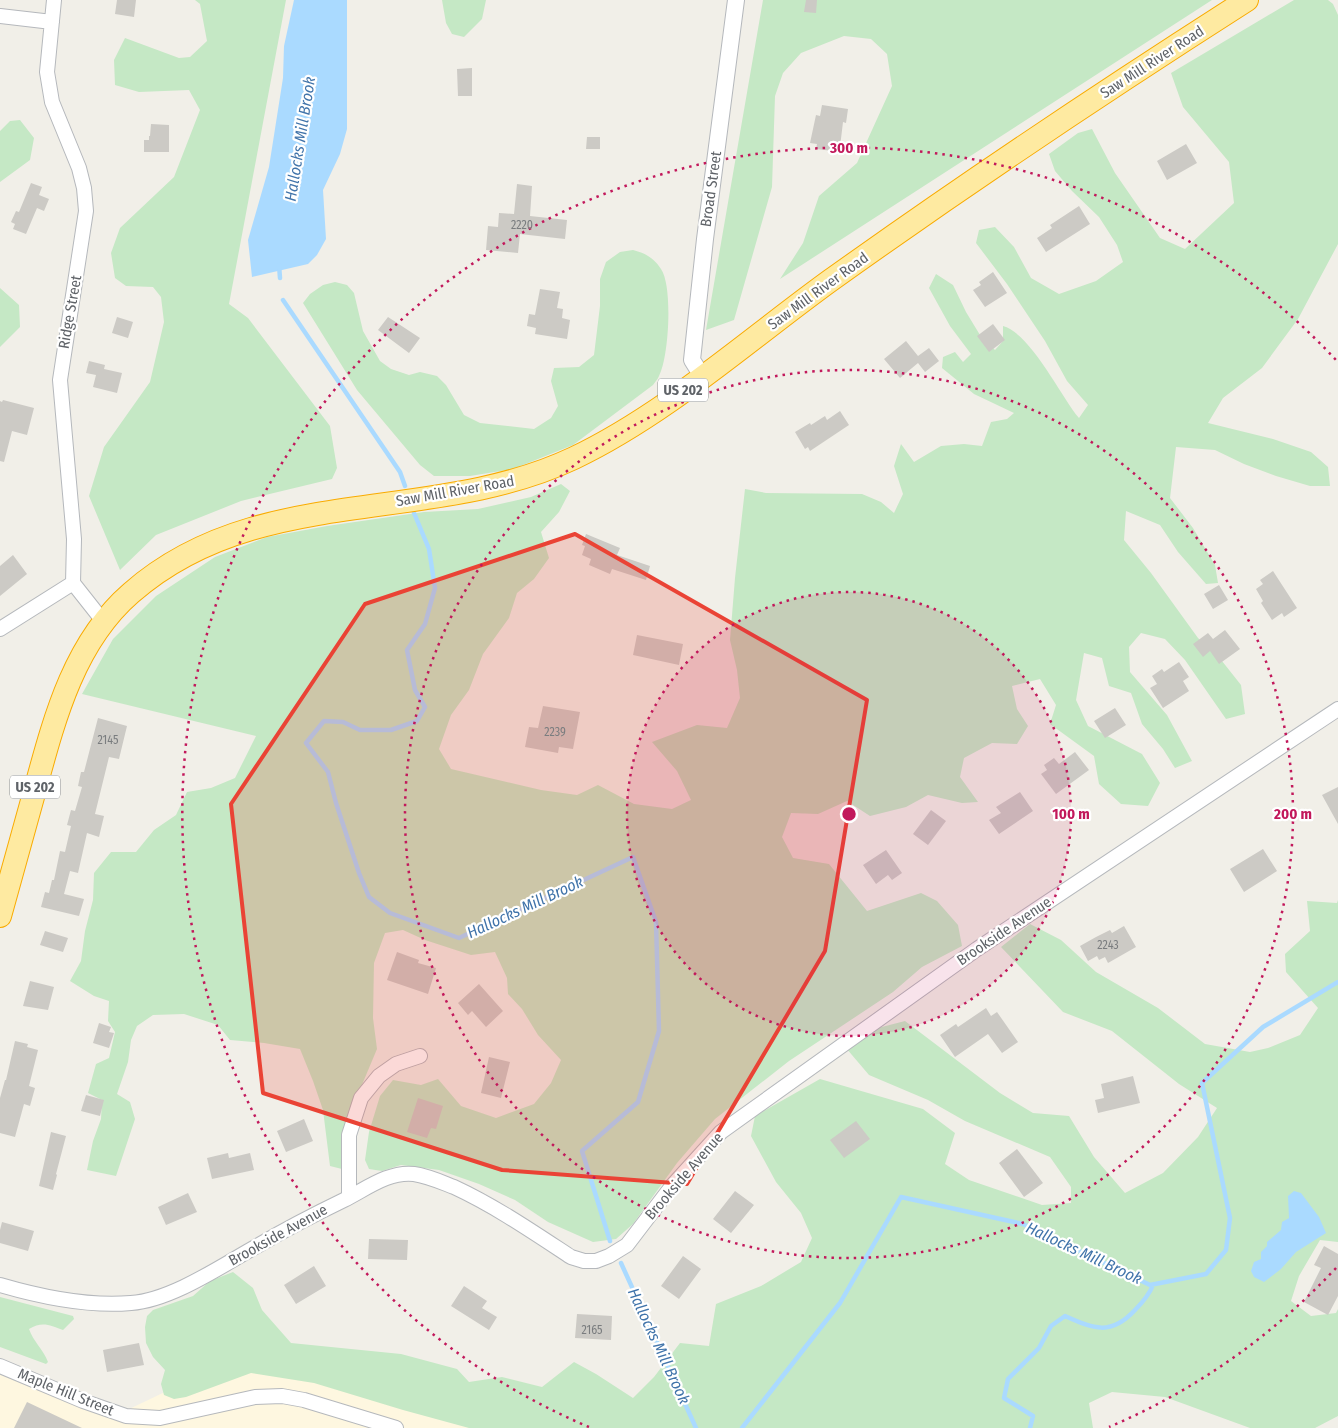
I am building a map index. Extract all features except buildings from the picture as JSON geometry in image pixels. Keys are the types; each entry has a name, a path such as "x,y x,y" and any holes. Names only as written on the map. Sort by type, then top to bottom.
{"highway":[{"name":"Saw Mill River Road","path":"0,916 44,756 63,698 78,662 103,620 131,592 171,562 210,542 288,518 488,488 522,478 576,457 650,414 894,235 1139,69 1247,0"}],"street":[{"name":"Ridge Street","path":"54,0 47,72 52,102 79,168 84,188 86,211 60,380 74,539 73,583"},
{"name":"Broad Street","path":"702,376 692,360 706,232 736,0"},
{"path":"0,16 52,22"},
{"path":"0,629 73,583 103,620"},
{"name":"Brookside Avenue","path":"0,1285 36,1296 95,1303 132,1303 150,1299 168,1294 191,1283 297,1223 370,1185 392,1176 413,1174 434,1178 480,1199 571,1257 596,1261 609,1256 627,1245 672,1186 721,1132 977,949 1338,709"},
{"path":"349,1197 349,1135 361,1098 379,1076 396,1064 420,1056"},
{"name":"Maple Hill Street","path":"0,1366 83,1401 126,1416 160,1418 255,1397 282,1396 304,1400 396,1428"}],"highlighted area":[{"path":"575,534 867,700 825,951 687,1184 502,1170 263,1093 231,804 365,604"}],"shaded area":[{"path":"241,1364 321,1378 486,1428 0,1428 0,1365 123,1412 190,1380"}],"green space":[{"path":"195,0 286,0 229,304 248,318 330,426 337,468 332,479 241,501 156,535 120,570 89,496 104,447 150,382 164,322 161,297 153,287 126,286 115,278 111,253 120,228 174,177 200,110 189,90 139,92 115,85 114,60 125,38 179,58 190,57 207,41 200,4"},
{"path":"442,0 486,0 482,19 464,37 452,34 446,23"},
{"path":"763,0 1212,0 780,279 803,243 819,196 857,163 892,86 887,54 871,39 844,36 801,53 783,73 775,96 772,187 734,320 706,330"},
{"path":"1294,0 1328,0 1333,4 1338,15 1338,244 1298,319 1262,368 1223,398 1208,423 1273,439 1311,452 1328,467 1330,486 1310,486 1276,476 1244,464 1215,450 1176,447 1170,498 1193,528 1215,565 1218,583 1206,584 1178,552 1160,525 1126,511 1124,540 1151,573 1198,638 1222,661 1241,685 1245,714 1226,719 1185,660 1165,639 1141,633 1129,647 1130,672 1167,715 1192,761 1175,768 1163,749 1142,724 1131,693 1109,686 1102,658 1084,653 1076,700 1088,726 1142,754 1160,783 1148,806 1121,804 1099,784 1094,756 1050,724 1056,705 1040,679 1012,686 1017,709 1028,726 1017,744 992,743 964,758 960,777 978,802 962,803 928,795 906,807 870,816 847,801 818,814 791,813 782,837 793,858 829,864 867,911 921,893 937,901 958,925 962,946 922,967 893,992 789,1061 715,1119 677,1163 633,1224 616,1239 593,1242 548,1222 515,1200 479,1184 439,1170 401,1165 382,1171 369,1169 365,1160 369,1132 380,1096 393,1080 421,1085 438,1079 461,1106 496,1118 534,1104 551,1083 561,1060 538,1035 522,1009 508,994 507,978 495,952 471,955 425,940 403,930 385,933 374,963 373,1018 377,1049 343,1130 342,1169 330,1166 323,1110 300,1049 230,1040 218,1025 184,1014 153,1015 137,1026 131,1040 128,1062 117,1094 130,1102 135,1119 116,1176 87,1170 93,1141 101,1119 102,1100 88,1093 96,1064 109,1058 115,1032 108,1021 109,1001 94,996 70,981 81,961 85,931 93,900 94,873 111,852 136,852 154,830 176,815 187,792 211,788 235,778 256,736 82,694 113,639 156,596 215,557 267,537 424,512 478,509 531,497 561,484 570,491 559,512 541,532 549,558 534,579 517,593 509,618 483,654 469,690 451,715 439,749 451,769 541,790 577,795 598,785 634,804 672,809 691,800 677,771 652,742 697,725 727,728 740,698 737,670 730,640 745,489 766,493 862,494 881,502 894,513 903,494 894,466 901,444 914,462 941,446 964,444 982,446 991,422 1007,419 1014,413 974,394 942,368 943,357 955,352 963,362 971,354 950,326 929,288 936,274 953,285 980,335 995,350 1003,341 1003,326 1014,331 1024,341 1044,366 1079,418 1088,405 1067,381 1045,341 1007,284 976,243 979,230 995,227 1014,247 1031,278 1059,294 1096,281 1123,262 1117,245 1099,217 1072,191 1055,171 1049,154 1078,133 1092,129 1115,173 1160,238 1185,249 1234,203 1229,162 1183,107 1171,73"},
{"path":"20,120 34,138 30,160 0,182 0,131 10,121"},
{"path":"633,250 649,256 661,269 665,278 668,322 665,354 659,377 653,385 573,445 513,469 470,476 434,476 420,465 357,390 303,303 310,294 323,285 335,282 347,285 354,293 363,331 380,361 391,369 409,375 420,372 437,376 446,385 464,415 480,423 534,429 551,418 558,406 551,381 554,368 579,367 594,355 600,306 600,279 606,262 620,252"},
{"path":"0,288 19,305 20,327 0,347"},
{"path":"1338,900 1338,1242 1320,1240 1299,1276 1291,1301 1311,1316 1336,1313 1338,1309 1338,1416 1315,1428 1250,1428 1165,1397 1112,1392 1089,1403 1093,1428 469,1428 314,1383 251,1373 186,1397 174,1399 164,1395 161,1384 165,1370 153,1357 146,1343 145,1327 147,1316 153,1310 193,1296 210,1281 233,1272 253,1288 262,1310 291,1343 401,1354 457,1369 469,1382 502,1377 542,1387 574,1362 633,1398 654,1377 680,1343 709,1346 716,1304 761,1286 801,1262 812,1238 801,1213 776,1182 751,1136 755,1116 820,1079 923,1109 955,1133 945,1164 969,1180 1042,1205 1071,1203 1071,1187 1050,1157 965,1121 928,1100 869,1075 846,1048 874,1029 905,1021 1000,1093 1033,1113 1069,1116 1094,1157 1125,1193 1163,1173 1198,1137 1217,1108 1179,1084 1112,1031 1063,1012 1001,947 1030,924 1061,940 1096,972 1158,1008 1205,1044 1250,1052 1268,1048 1300,1035 1318,1008 1286,972 1285,954 1310,931 1307,901 1337,903"},
{"path":"0,1297 73,1316 74,1319 63,1330 42,1324 29,1329 46,1357 48,1362 46,1364 0,1347"}],"water":[{"path":"294,0 347,0 347,129 340,154 323,190 326,239 317,255 308,264 252,277 248,240 269,167 283,78 284,46"},
{"path":"1294,1191 1301,1193 1319,1217 1326,1233 1296,1252 1281,1269 1264,1282 1254,1277 1251,1271 1254,1262 1261,1259 1261,1252 1267,1246 1267,1242 1281,1230 1282,1222 1289,1218 1288,1196"}],"waterway":[{"name":"Hallocks Mill Brook","path":"279,265 280,278"},
{"name":"Hallocks Mill Brook","path":"283,300 400,472 405,486"},
{"name":"Hallocks Mill Brook","path":"414,513 429,549 435,588 425,624 407,650 415,690 425,707 417,721 391,730 360,730 343,722 324,721 306,743 328,772 336,803 369,897 390,913 459,938 633,857 656,922 659,1031 638,1102 582,1151 610,1241"},
{"name":"Hallocks Mill Brook","path":"742,1428 840,1303 901,1197 1023,1224 1150,1285 1206,1274 1226,1250 1230,1218 1202,1083 1263,1027 1338,982"},
{"name":"Hallocks Mill Brook","path":"621,1263 696,1428"},
{"path":"1030,1428 1033,1416 1004,1398 1008,1379 1039,1348 1051,1326 1065,1316 1094,1327 1102,1328 1118,1324 1141,1304 1153,1285"}]}
